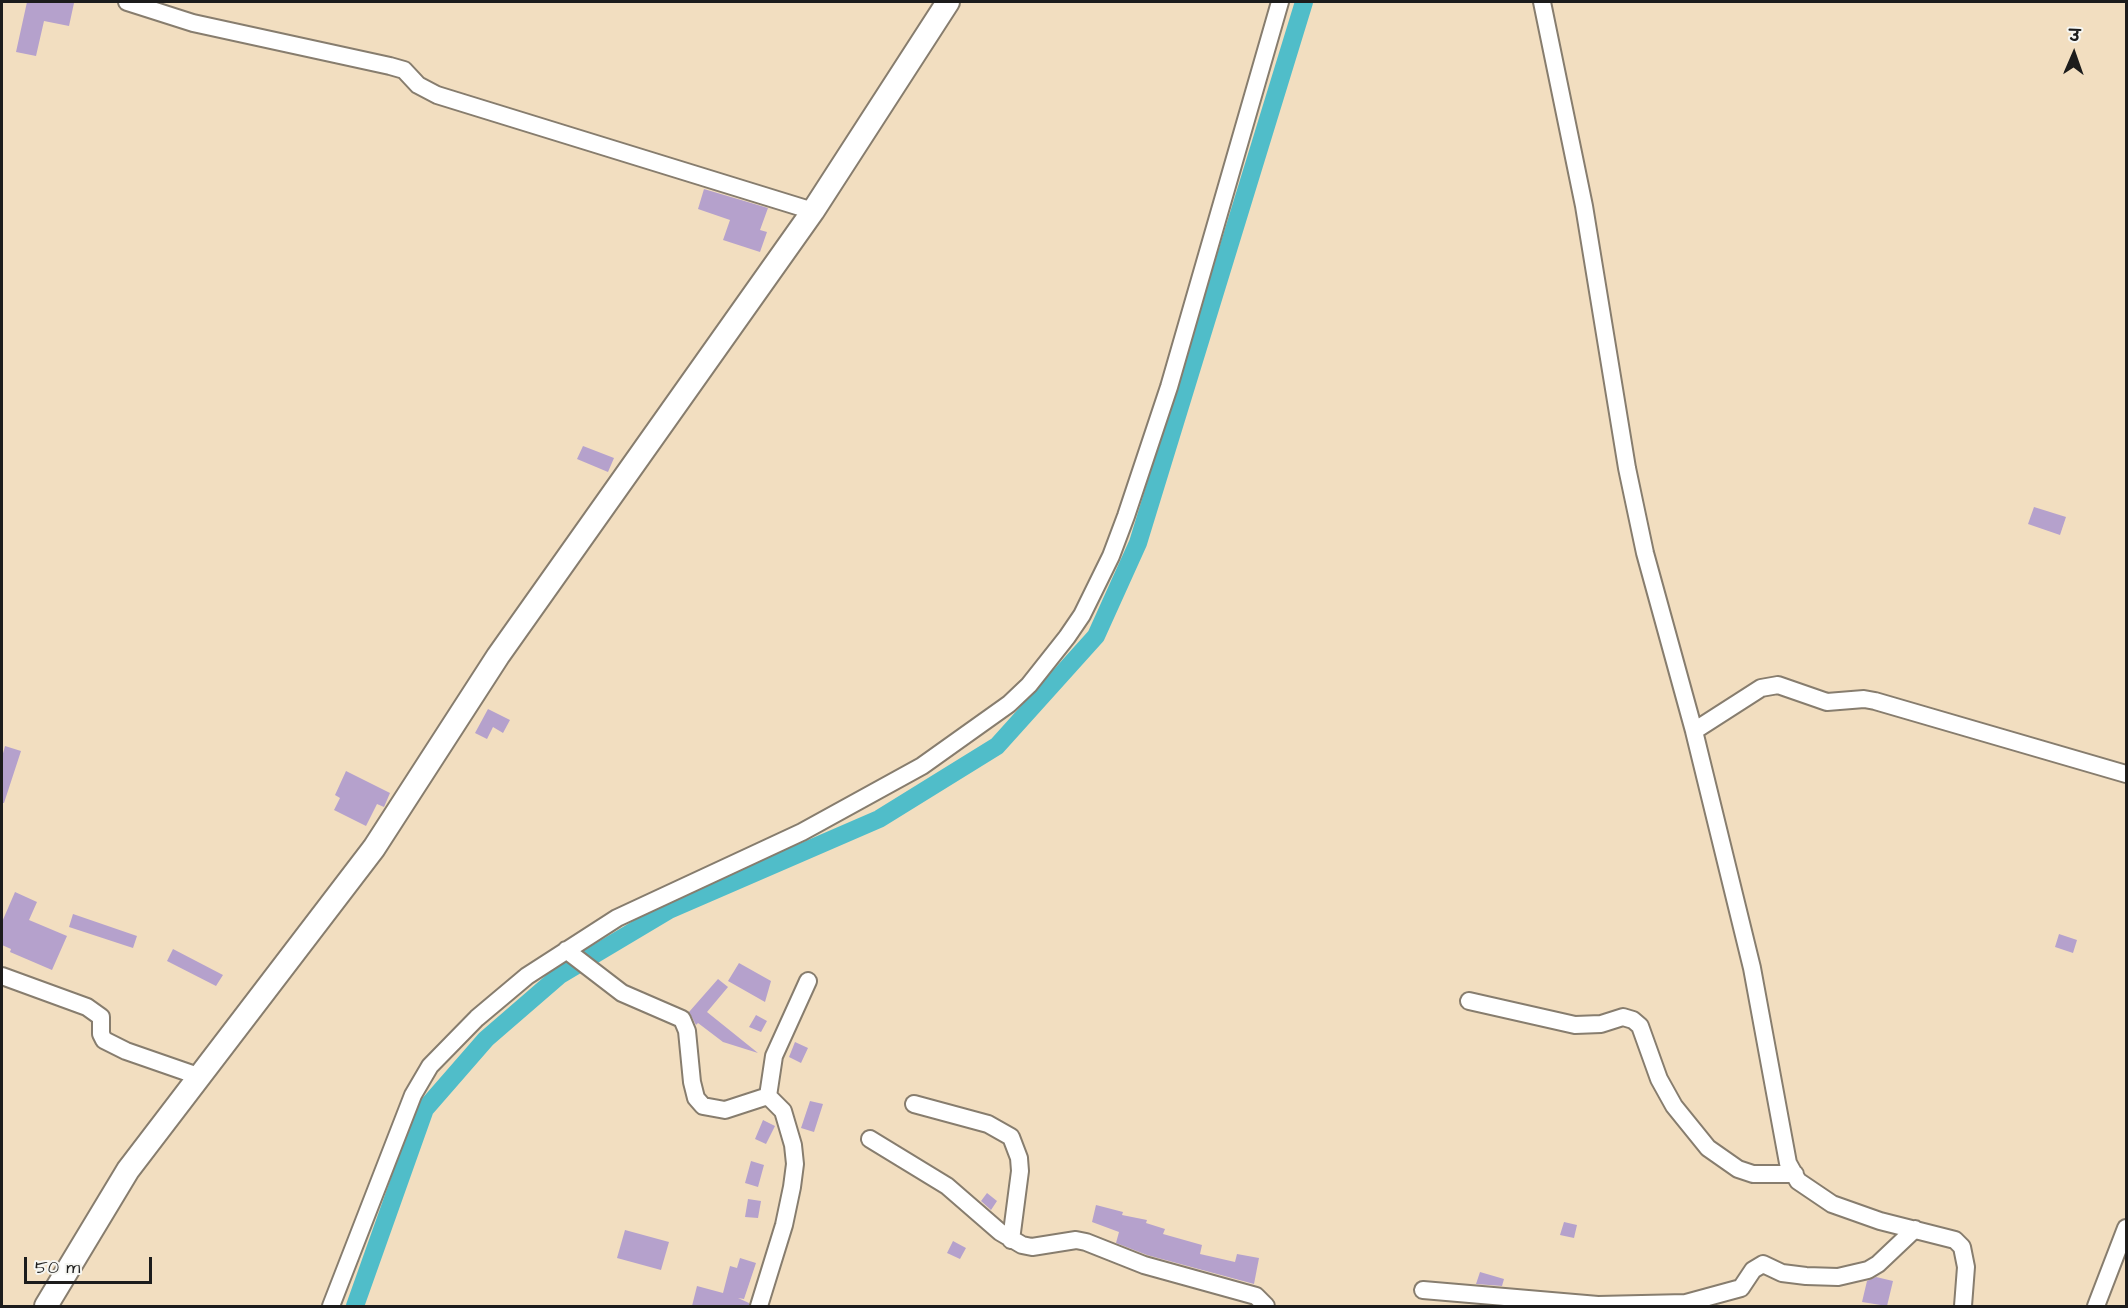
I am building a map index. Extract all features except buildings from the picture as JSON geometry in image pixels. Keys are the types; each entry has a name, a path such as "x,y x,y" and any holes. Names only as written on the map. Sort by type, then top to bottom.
{"street":[{"path":"127,2 193,23 404,70 418,85 437,95 813,211"},
{"path":"46,1306 128,1170 374,848 498,656 813,211 948,2"},
{"path":"331,1306 413,1095 429,1066 477,1018 527,976 570,951 618,918 802,832 922,766 1000,710 1029,686 1067,637 1103,573 1126,516 1169,387 1280,2"},
{"path":"1542,2 1584,206 1627,468 1645,553 1694,731 1752,968 1788,1163 1798,1181 1832,1204 1880,1221 1947,1236 1962,1247 1966,1267 1963,1306"},
{"path":"1694,731 1761,688 1778,685 1827,702 1864,699 1875,701 2127,774"},
{"path":"570,951 622,993 682,1019 687,1031 696,1098 704,1106 725,1110 768,1096"},
{"path":"2,976 96,1011 101,1017 101,1034 104,1040 126,1051 198,1076"},
{"path":"768,1096 774,1056 808,981"},
{"path":"1469,1001 1575,1025 1601,1024 1623,1017 1633,1020 1640,1026 1659,1079 1674,1106 1708,1148 1738,1169 1753,1174 1795,1174"},
{"path":"759,1306 789,1205 795,1164 783,1111 768,1096"},
{"path":"914,1104 988,1124 1011,1137 1019,1158 1020,1171 1011,1240"},
{"path":"870,1139 947,1186 1011,1240 1032,1247 1067,1240 1086,1242 1144,1265 1256,1296 1266,1306"},
{"path":"2096,1306 2127,1228"},
{"path":"1423,1290 1530,1303 1652,1306 1711,1298 1741,1288 1753,1270 1763,1264 1782,1273 1838,1277 1853,1274 1878,1264 1915,1229"}],"waterway":[{"path":"355,1306 425,1109 486,1039 560,975 669,910 879,819 997,746 1096,636 1138,543 1304,2"}]}
